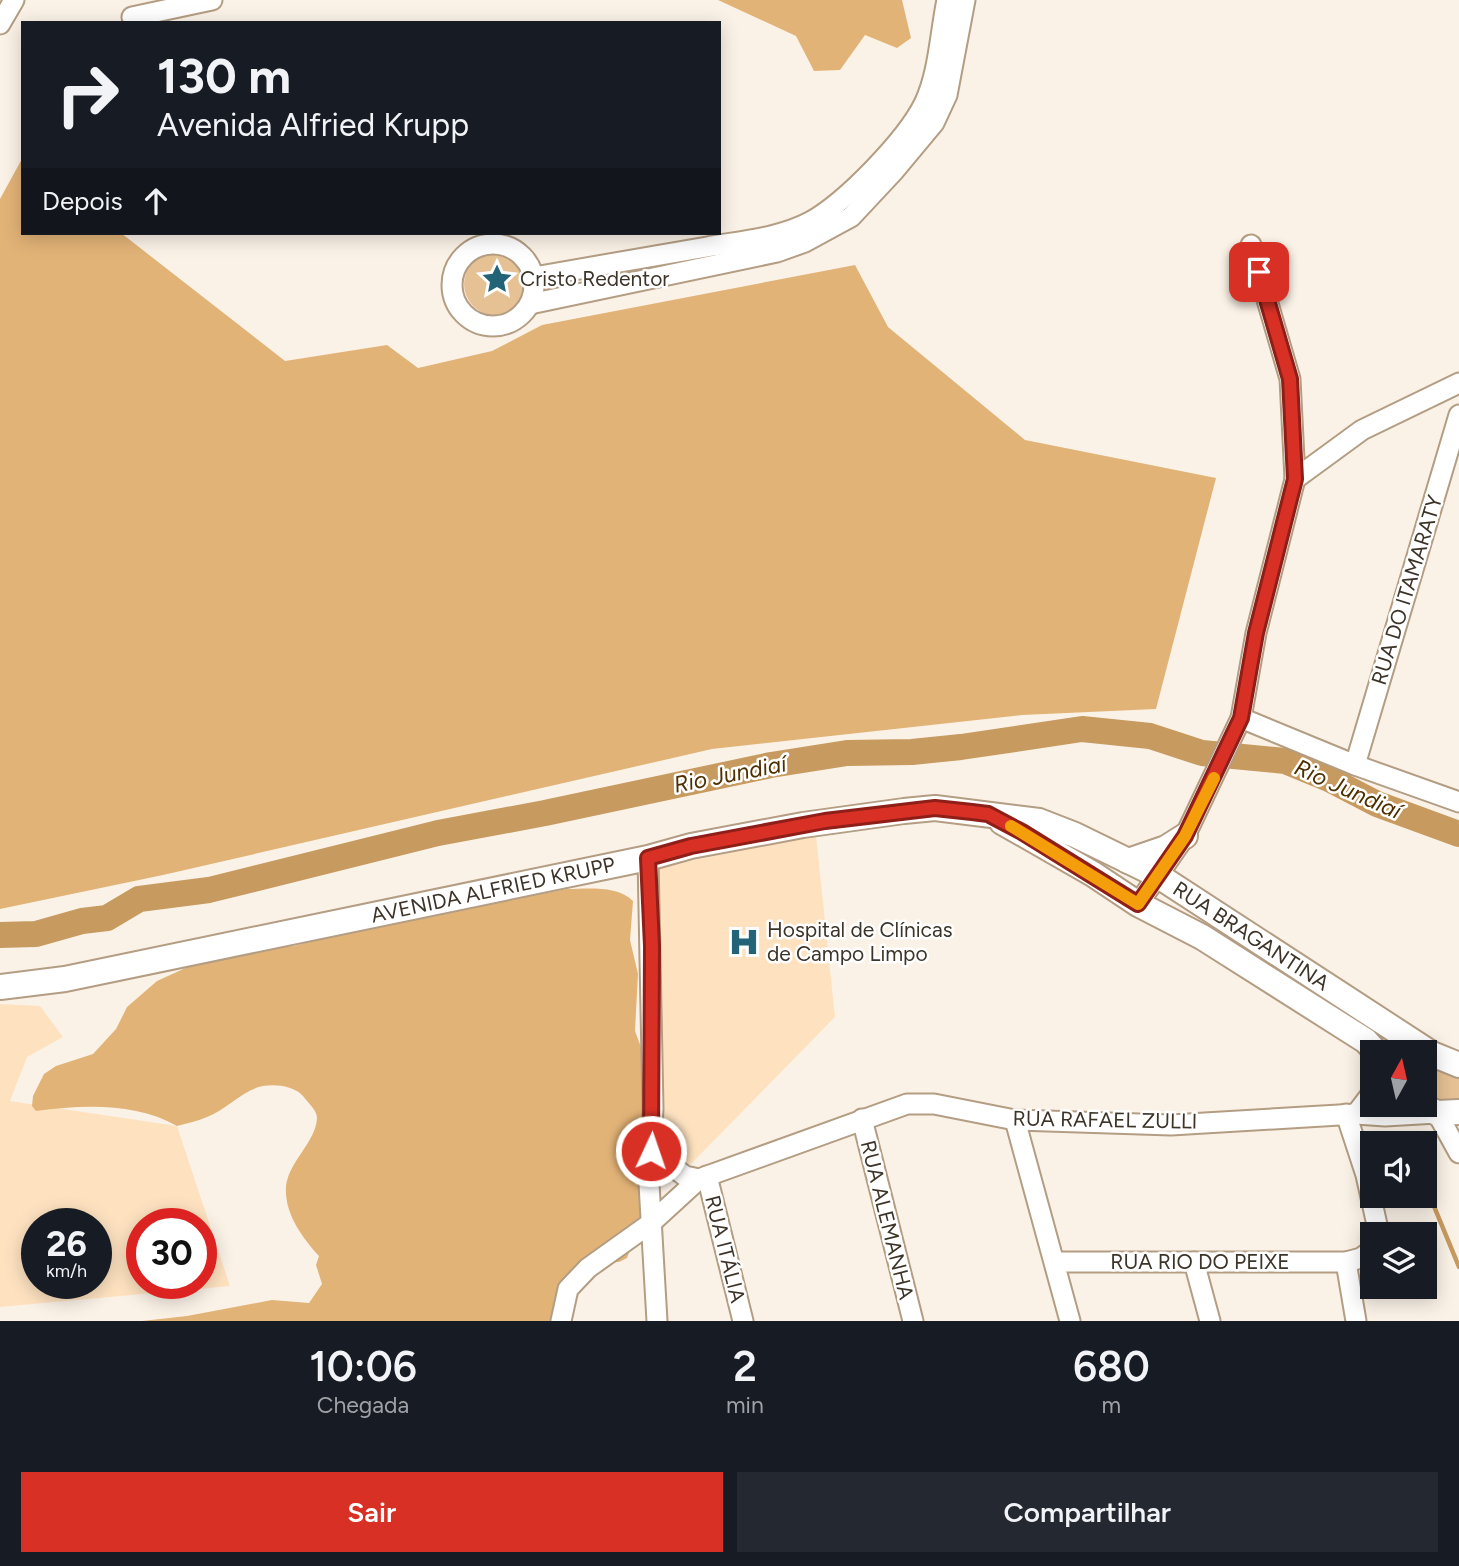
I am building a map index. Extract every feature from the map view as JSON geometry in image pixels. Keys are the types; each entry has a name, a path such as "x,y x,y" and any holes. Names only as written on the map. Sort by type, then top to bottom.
{"main road":[{"name":"AVENIDA ALFRIED KRUPP","path":"0,987 65,979 648,858 691,846 778,830 935,808 988,814"},
{"name":"RUA BRAGANTINA","path":"988,814 1039,821 1075,835 1157,875 1408,1040"},
{"name":"RUA BRAGANTINA","path":"988,814 1138,904 1202,937 1364,1040"},
{"path":"1128,862 1157,852 1185,836"},
{"name":"RUA BRAGANTINA","path":"1437,1057 1459,1065"}],"street":[{"path":"0,24 14,0"},
{"path":"132,18 212,0"},
{"path":"534,277 769,236 810,222 889,164 943,107 965,0"},
{"path":"530,304 777,252 805,242 851,217 889,164 925,103 932,80 945,7"},
{"path":"486,244 511,247 522,255 534,277 535,291 530,304 512,322 486,326 464,314 456,304 452,279 463,256 486,244"},
{"path":"1138,904 1185,836 1241,718 1256,633 1295,479 1290,379 1251,245"},
{"path":"1295,479 1362,430 1459,383"},
{"name":"RUA DO ITAMARATY","path":"1355,765 1459,415"},
{"path":"1241,718 1355,765 1459,802"},
{"path":"648,858 652,960 651,1223 656,1266 657,1321"},
{"name":"RUA RAFAEL ZULLI","path":"703,1178 907,1104 934,1104 1015,1120 1171,1125 1351,1114 1385,1116 1438,1110"},
{"path":"1360,1105 1351,1114 1376,1222"},
{"path":"1438,1110 1459,1153"},
{"name":"RUA ALEMANHA","path":"862,1119 913,1321"},
{"path":"1015,1120 1070,1321"},
{"path":"651,1151 685,1176 703,1178"},
{"path":"561,1321 568,1289 588,1268 651,1223 703,1178"},
{"name":"RUA ITÁLIA","path":"703,1178 743,1321"},
{"path":"1356,1321 1346,1262 1360,1258"},
{"name":"RUA RIO DO PEIXE","path":"1055,1262 1346,1262"},
{"path":"1194,1262 1210,1321"}],"shaded area":[{"path":"718,0 902,0 911,38 897,48 865,35 840,70 814,71 796,36"},
{"path":"21,161 21,235 124,235 285,361 387,345 418,368 492,351 542,325 855,265 888,327 1025,440 1216,478 1156,709 1022,715 712,749 163,875 0,909 0,199"},
{"path":"495,253 507,255 517,262 524,272 524,296 517,306 507,313 495,315 483,313 473,306 466,296 464,284 466,272 473,262 483,255"},
{"name":"Hospital de Clínicas de Campo Limpo","path":"816,835 835,1017 690,1165 659,1148 660,867"},
{"path":"567,889 610,890 633,901 630,940 638,974 635,1031 651,1074 646,1207 627,1258 619,1262 592,1263 558,1321 142,1321 187,1316 272,1300 309,1303 322,1284 316,1265 319,1256 291,1215 286,1186 292,1168 316,1127 317,1115 299,1093 284,1086 273,1085 256,1088 214,1114 177,1126 144,1113 108,1107 36,1111 32,1106 33,1096 44,1074 56,1066 93,1054 116,1029 127,1007 157,981 225,950 294,946 359,929"},
{"path":"0,1004 40,1006 63,1037 27,1057 10,1101 177,1126 204,1208 126,1208 126,1295 112,1297 112,1208 21,1208 21,1299 88,1299 0,1307"},
{"path":"1437,1068 1459,1077 1459,1099 1449,1103 1437,1101"},
{"path":"217,1247 230,1286 217,1287"}],"waterway":[{"name":"Rio Jundiaí","path":"0,935 36,934 82,921 107,918 139,899 209,890 438,833 771,765 847,753 912,752 961,747 1082,729 1150,736 1202,753 1285,761 1329,779 1377,804 1459,834"},
{"path":"1435,1208 1459,1267"}],"slow traffic":[{"path":"1011,826 1138,904 1185,836 1214,778"}],"place":[{"name":"Cristo Redentor","path":"497,279"},
{"name":"Hospital de Clínicas de Campo Limpo","path":"744,942"}],"route":[{"path":"651,1151 652,946 648,858 691,846 825,821 935,808 988,814 1093,874 1138,904 1185,836 1241,718 1256,633 1295,479 1290,379 1259,272"}]}
